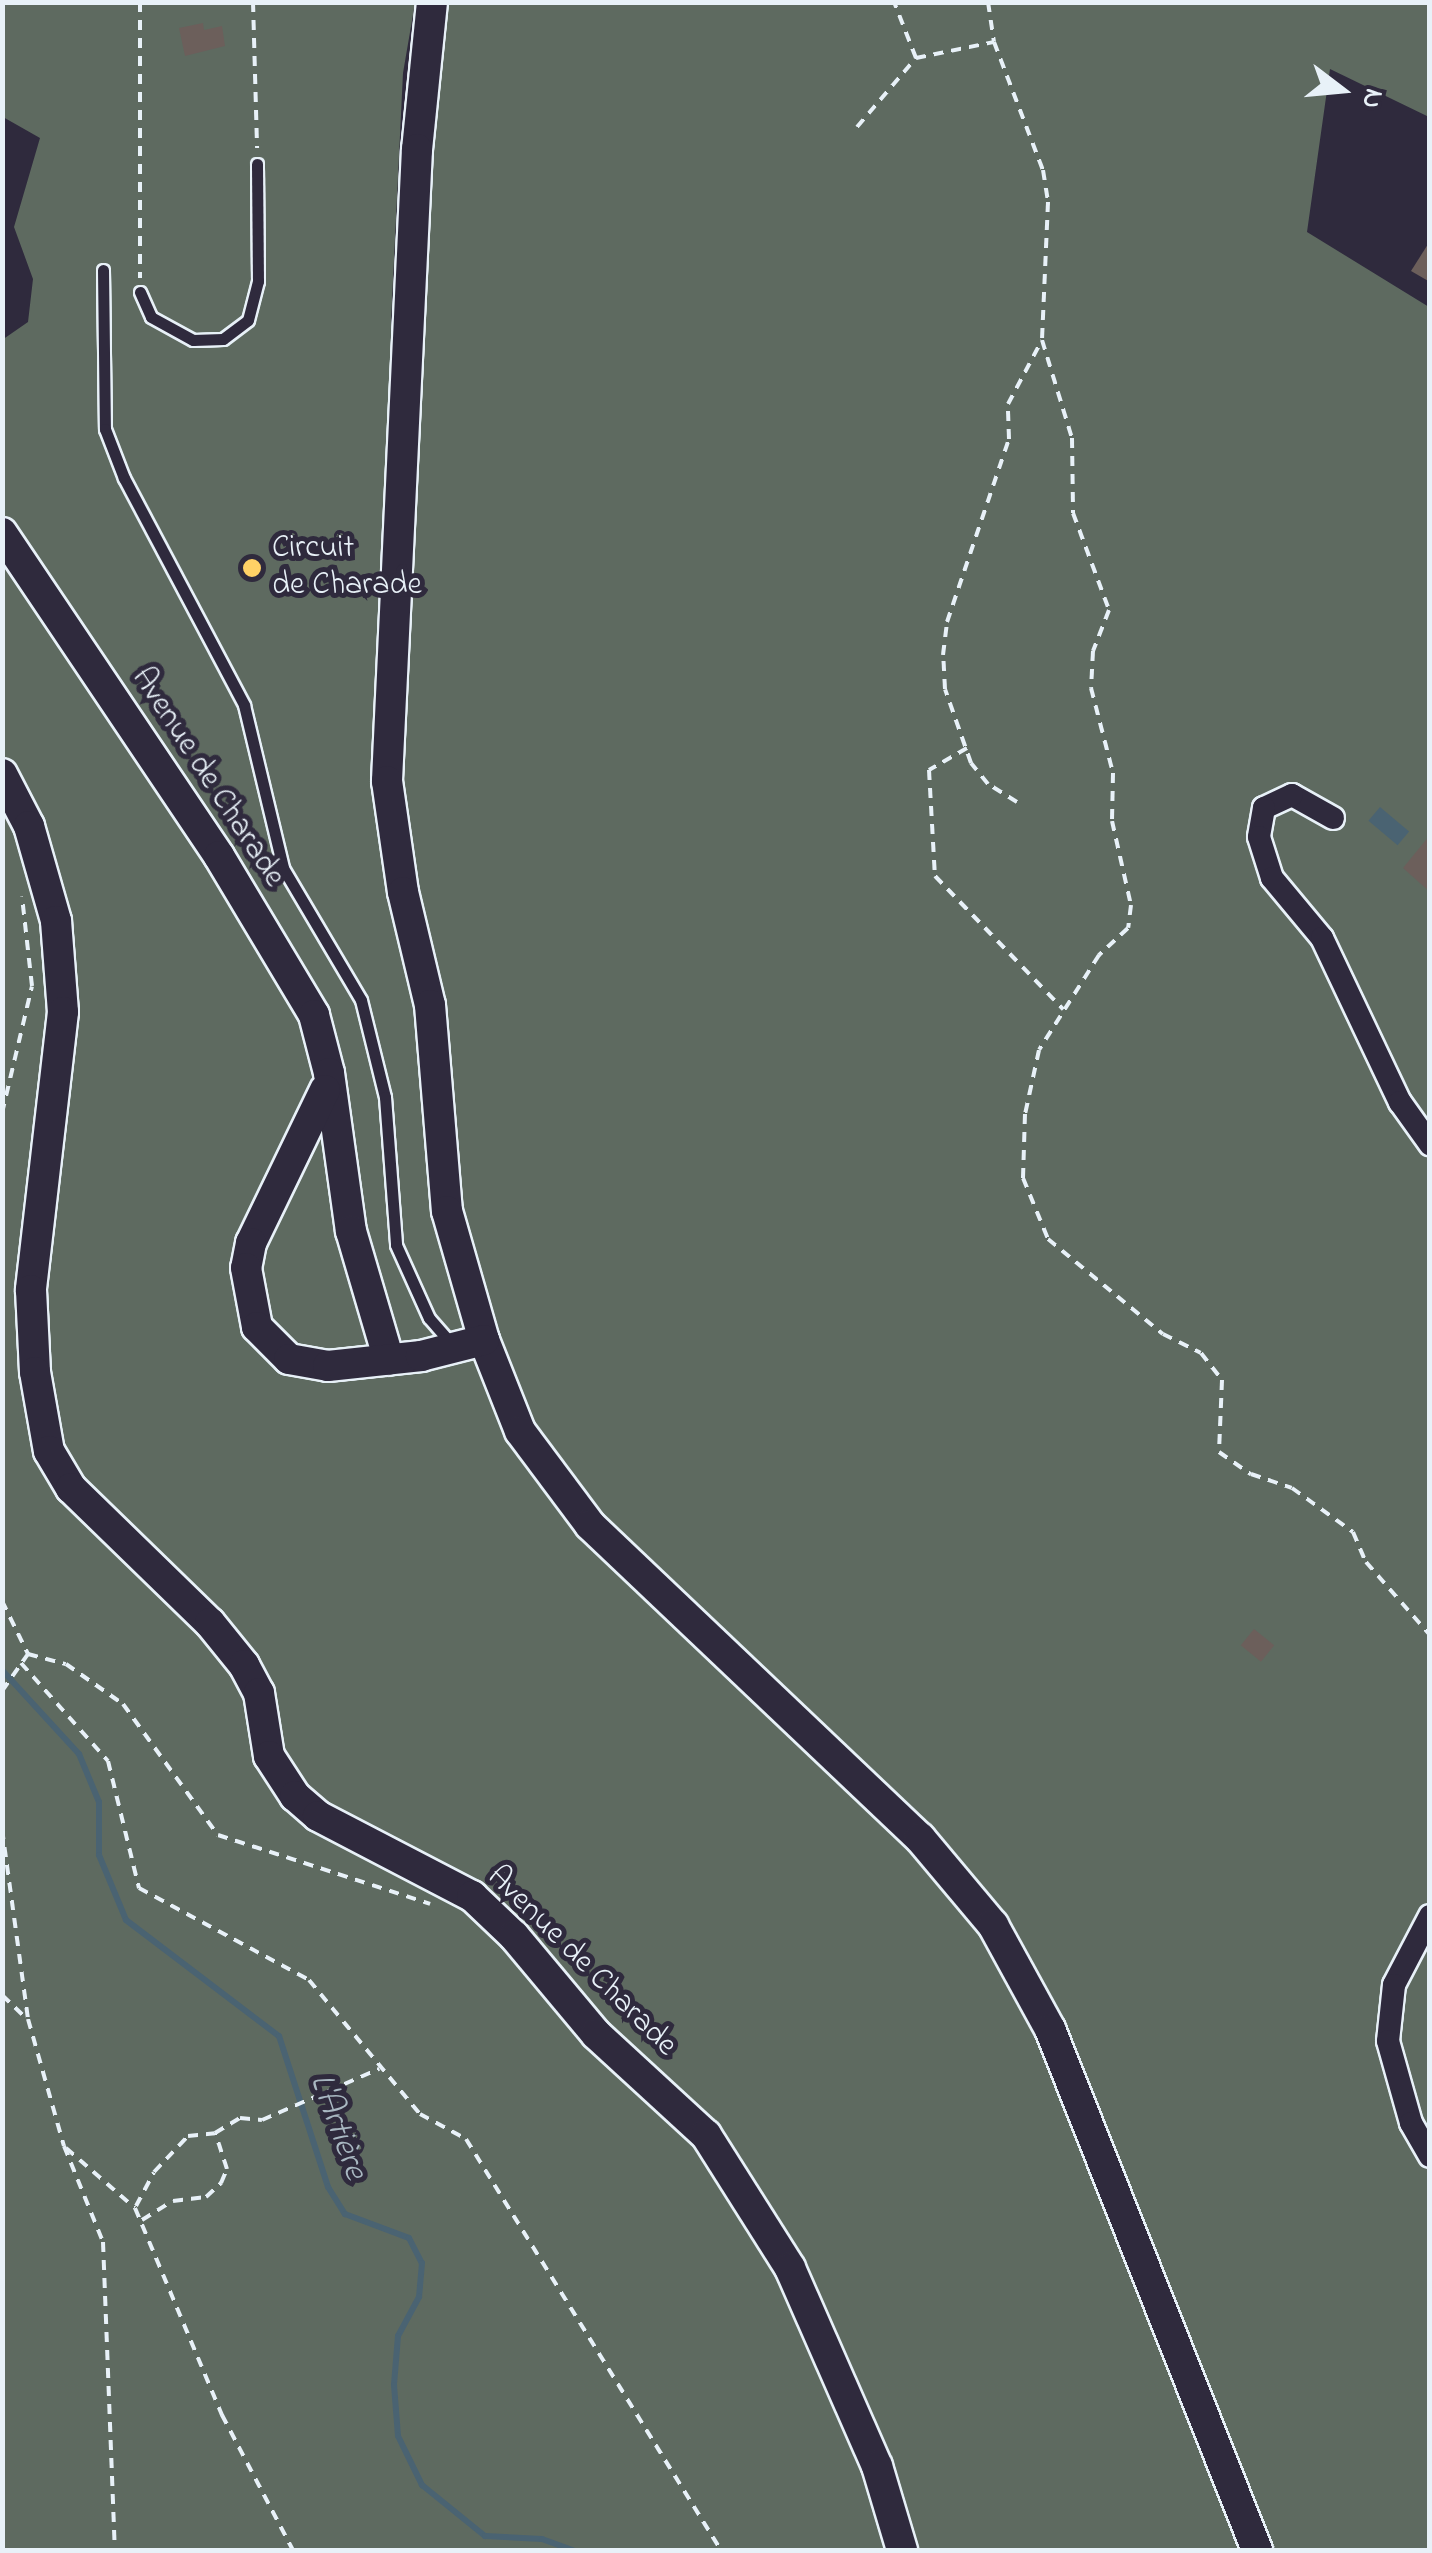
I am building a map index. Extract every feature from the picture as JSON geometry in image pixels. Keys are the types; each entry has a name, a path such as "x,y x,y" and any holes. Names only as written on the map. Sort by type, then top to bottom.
{"street":[{"path":"432,2 417,149 387,781 402,892 430,1005 447,1211 469,1344 520,1431 590,1525 920,1838 994,1924 1057,2047 1257,2550"},
{"name":"Avenue de Charade","path":"2,533 288,969 314,1015 330,1072 351,1231 389,1360"},
{"name":"Avenue de Charade","path":"2,774 28,826 56,921 63,1012 31,1290 35,1372 49,1451 71,1488 197,1610 244,1665 259,1694 268,1756 295,1796 318,1816 482,1904 596,2034 706,2135 790,2268 877,2466 902,2550"},
{"path":"1333,818 1292,795 1264,808 1258,837 1272,878 1322,938 1400,1102 1430,1144"},
{"path":"330,1072 314,1121 251,1242 250,1306 266,1340 288,1358 328,1366 389,1360 469,1344"},
{"path":"1430,1916 1394,1985 1388,2041 1410,2122 1430,2156"}],"lane":[{"path":"140,292 144,309 176,335 209,342 236,332 248,320 258,282 257,164"},
{"path":"104,270 105,430 124,478 244,705 283,868 361,1000 385,1097 396,1246 429,1318 469,1344"}],"path":[{"path":"140,2 140,292"},
{"path":"253,2 257,164"},
{"path":"894,2 916,58"},
{"path":"988,2 994,42 1048,202 1042,340 1072,438 1073,513 1109,610 1094,651 1091,688 1113,773 1112,821 1131,905 1128,928 1099,955 1039,1050 1025,1114 1023,1178 1048,1239 1164,1334 1202,1354 1222,1380 1219,1452 1251,1474 1292,1488 1353,1532 1366,1562 1430,1635"},
{"path":"857,127 916,58 994,42"},
{"path":"1017,802 988,784 967,748 945,689 947,622 1009,440 1008,404 1017,377 1042,340"},
{"path":"967,748 929,770 935,876 1064,1010"},
{"path":"2,1113 32,986 22,881"},
{"path":"2,1601 28,1654 66,1664 123,1704 218,1835 447,1910"},
{"path":"2,1691 28,1654"},
{"path":"22,1662 108,1761 139,1888 309,1980 420,2114 466,2139 721,2550"},
{"path":"2,1716 2,1776"},
{"path":"2,1829 28,2020 64,2146 103,2242 115,2550"},
{"path":"2,1995 28,2020"},
{"path":"135,2208 154,2172 188,2136 215,2133 240,2118 262,2120 379,2068"},
{"path":"141,2220 152,2220 173,2202 206,2197 221,2183 227,2169 215,2133"},
{"path":"64,2146 135,2208 222,2415 293,2550"}],"shaded area":[{"path":"3,3 415,3 403,73 391,322 389,795 432,3 1429,3 1429,117 1330,69 1307,232 1429,307 1429,2550 3,2550 2,340 28,322 33,279 14,227 40,138 3,117"}],"water":[{"path":"1380,807 1409,831 1398,845 1368,821"}],"building":[{"path":"203,23 204,30 222,26 225,46 185,56 179,28"},
{"path":"1430,241 1430,282 1411,271"},
{"path":"1430,835 1430,892 1403,868"},
{"path":"1254,1629 1274,1645 1261,1662 1241,1645"}],"waterway":[{"name":"L'Artière","path":"2,1670 79,1754 99,1802 99,1855 126,1920 279,2036 328,2187 345,2214 409,2238 422,2263 419,2297 398,2336 394,2385 398,2436 422,2485 485,2536 542,2539 573,2550"}],"place":[{"name":"Circuit de Charade","path":"252,568"}]}
